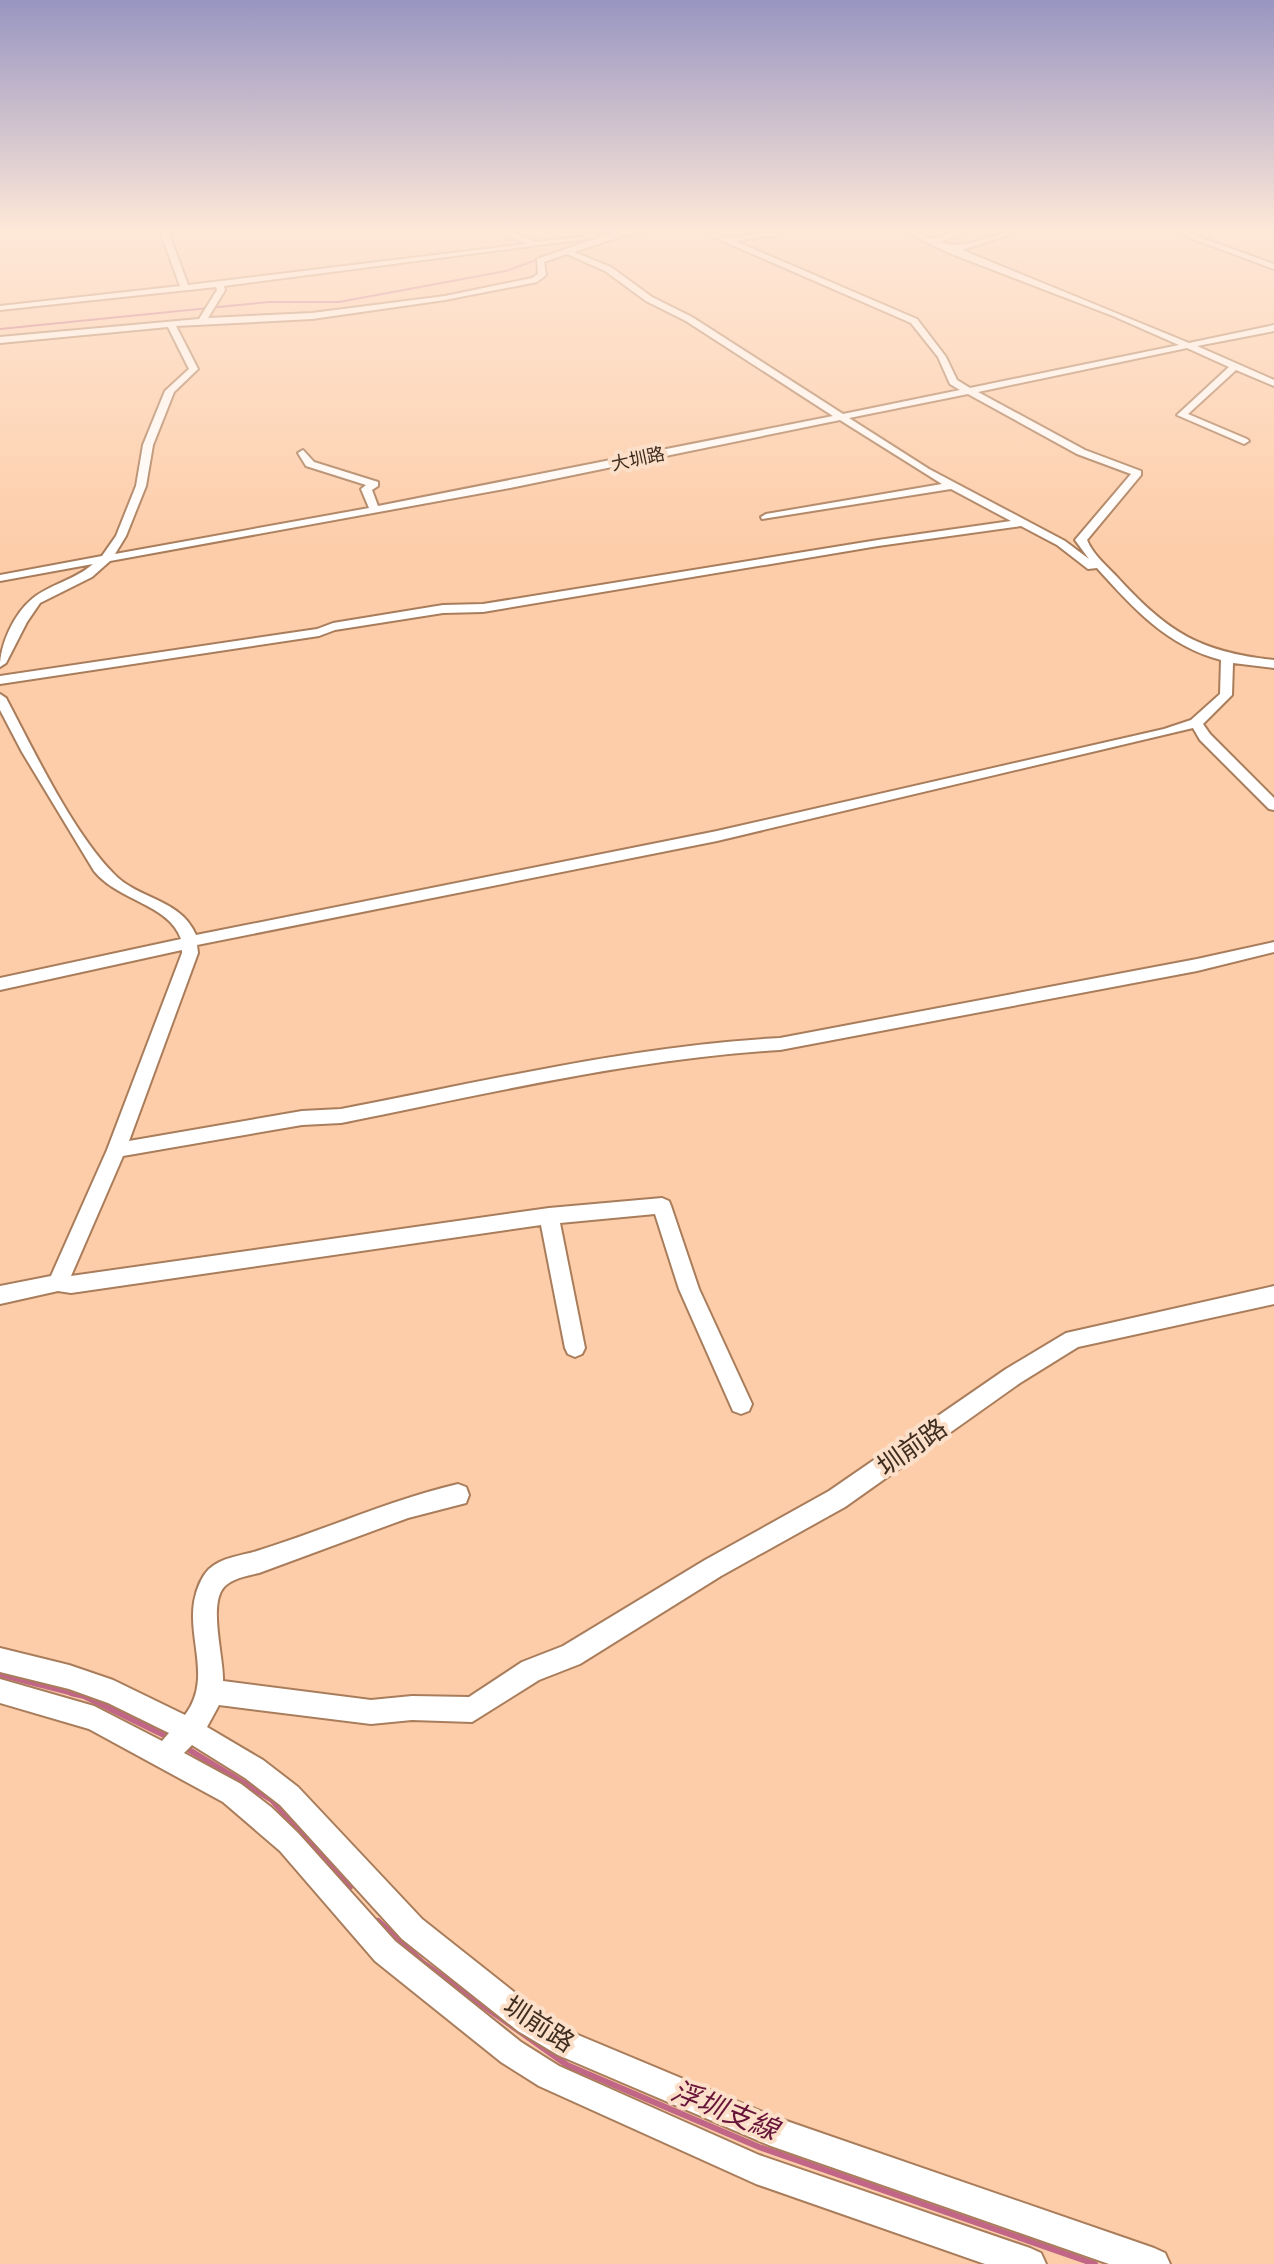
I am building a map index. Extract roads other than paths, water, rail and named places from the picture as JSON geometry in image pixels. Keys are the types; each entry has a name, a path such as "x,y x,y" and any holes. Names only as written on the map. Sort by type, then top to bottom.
{"street":[{"path":"0,340 38,337"},
{"path":"0,663 21,621 36,601 88,575 106,559 121,536 141,486 148,445 170,391 193,370 177,337"},
{"path":"716,337 950,486 1061,543 1092,567 1106,571"},
{"path":"926,337 942,358 953,382 1100,461 1137,473 1081,540 1145,616 1164,632 1227,660 1274,664"},
{"path":"1165,337 1274,383"},
{"name":"大圳路","path":"0,578 375,510 970,392 1231,337"},
{"path":"1235,366 1182,415 1244,441"},
{"path":"303,453 310,464 374,484 366,489 375,510"},
{"path":"766,517 950,486"},
{"path":"0,680 319,632 443,609 483,608 1020,523"},
{"path":"0,984 191,941 717,836 1196,723 1226,695 1227,660"},
{"path":"0,698 46,786 96,861 120,886 175,914 191,941 190,953 116,1150 58,1283"},
{"path":"1196,723 1205,737 1274,806"},
{"path":"116,1150 302,1118 341,1116 614,1063 726,1047 780,1044 1137,977 1274,947"},
{"path":"0,1295 58,1283 71,1285 297,1255 549,1216 662,1206 689,1289 741,1404"},
{"path":"549,1216 575,1348"},
{"name":"圳前路","path":"211,1692 371,1712 412,1708 472,1710 531,1671 571,1655 713,1568 837,1499 1013,1376 1073,1339 1274,1295"},
{"path":"165,1756 197,1718 211,1692 205,1598 219,1577 248,1563 259,1562 408,1507 458,1495"},
{"name":"圳前路","path":"0,1660 113,1692 188,1729 254,1769 289,1796 412,1929 528,2021 568,2045 771,2131 1154,2264"},
{"name":"圳前路","path":"0,1691 94,1718 232,1793 262,1816 385,1951 511,2052 549,2076 756,2169 1030,2264"}],"waterway":[{"name":"浮圳支線","path":"0,1675 72,1693"},
{"name":"浮圳支線","path":"72,1693 84,1696 166,1736"},
{"name":"浮圳支線","path":"72,1693 79,1695"},
{"name":"浮圳支線","path":"186,1748 272,1800 350,1887"},
{"name":"浮圳支線","path":"378,1921 423,1963 567,2065 759,2147 1095,2264"}]}
